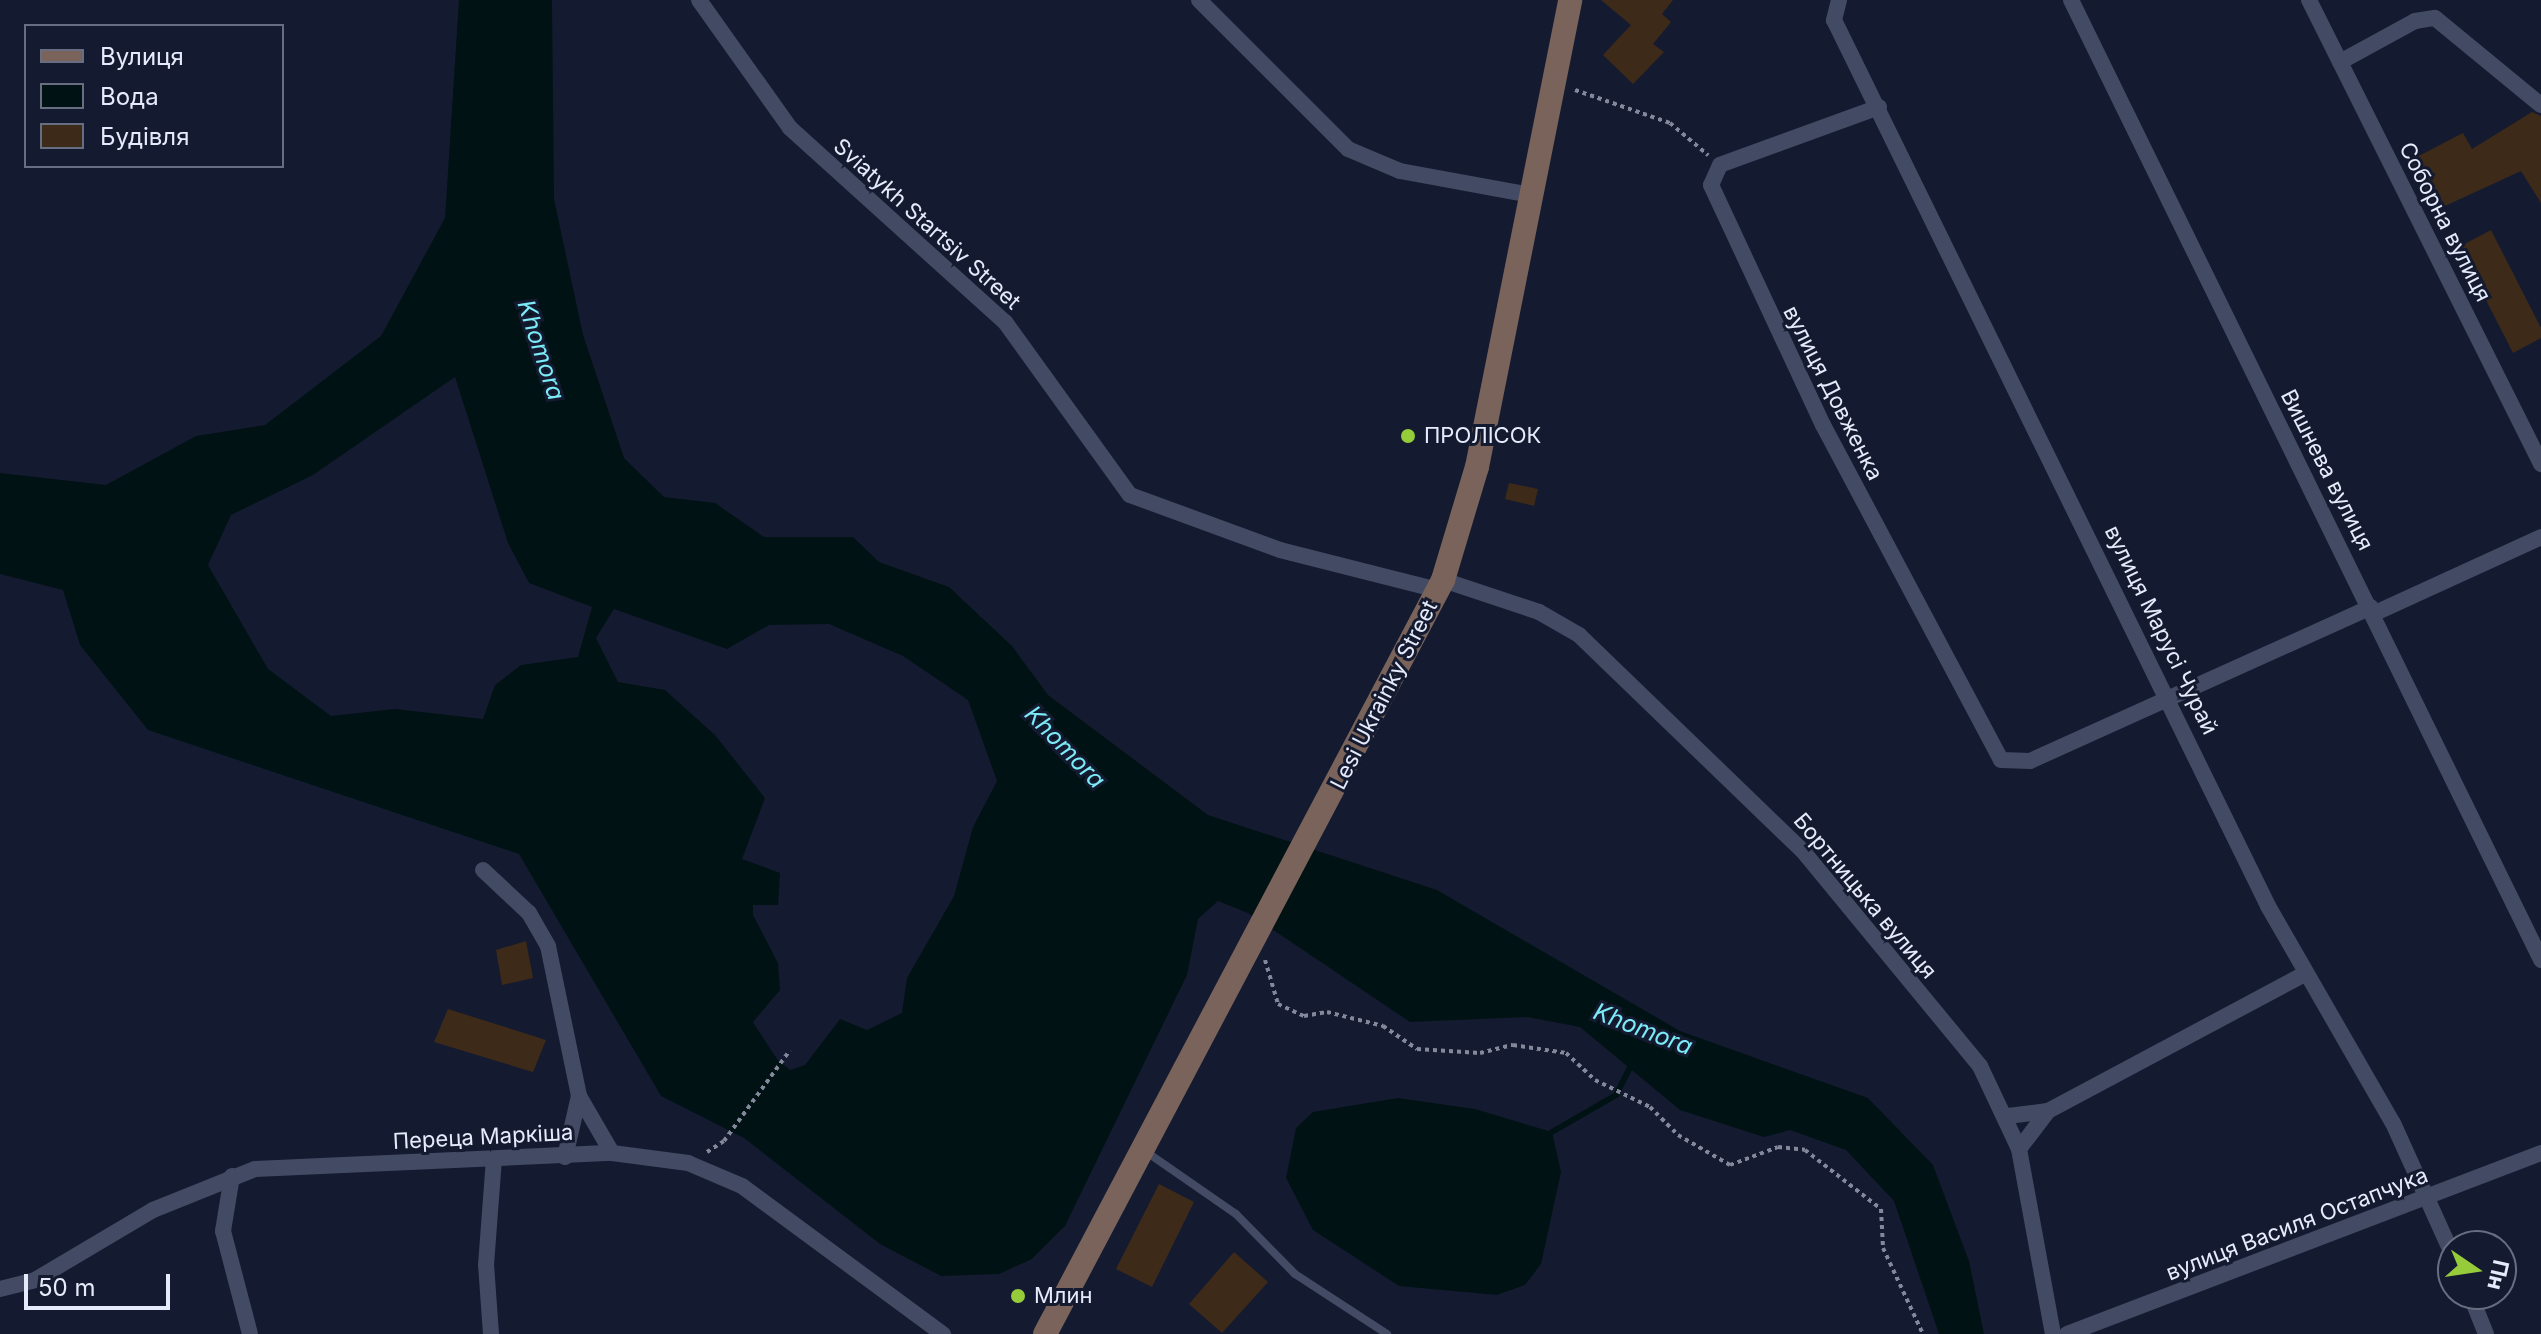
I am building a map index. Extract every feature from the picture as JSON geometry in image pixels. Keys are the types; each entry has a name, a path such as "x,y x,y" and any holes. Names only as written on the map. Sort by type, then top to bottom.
{"main road":[{"name":"Lesi Ukrainky Street","path":"1045,1334 1257,940 1440,585 1477,467 1570,0"}],"street":[{"name":"Sviatykh Startsiv Street","path":"699,0 790,128 1005,322 1130,495 1280,550 1440,585"},
{"path":"1199,0 1348,149 1400,171 1531,195"},
{"name":"вулиця Марусі Чурай","path":"1839,0 1834,20 2303,975 2393,1123 2441,1230"},
{"name":"Вишнева вулиця","path":"2071,0 2541,960"},
{"name":"Соборна вулиця","path":"2309,0 2541,464"},
{"path":"2340,62 2415,21 2435,18 2541,105"},
{"path":"1720,165 1879,107"},
{"name":"вулиця Довженка","path":"1720,165 1711,185 1714,203 1830,439 2001,760 2030,761 2167,693"},
{"path":"2167,693 2541,537"},
{"name":"Бортницька вулиця","path":"1440,585 1526,606 1579,635 1699,746 1802,850 1980,1066 2008,1116 2019,1149 2053,1334"},
{"path":"483,870 529,913 548,946 579,1096 612,1153"},
{"path":"2008,1116 2048,1111 2303,975"},
{"path":"565,1157 579,1096"},
{"path":"2019,1149 2048,1111"},
{"name":"Переца Маркіша","path":"0,1289 35,1280 194,1191 255,1169 612,1153 688,1163 742,1186 943,1334"},
{"name":"вулиця Василя Остапчука","path":"2067,1334 2541,1153"},
{"path":"491,1334 486,1265 494,1159"},
{"path":"232,1176 222,1221 250,1334"},
{"path":"194,1191 222,1221"},
{"path":"2476,1310 2486,1334"}],"lane":[{"path":"1144,1150 1236,1214 1295,1274 1387,1334"}],"path":[{"path":"1553,85 1670,123 1720,165"},
{"path":"1257,940 1284,1009 1383,1026 1417,1049 1480,1053 1513,1045 1566,1053 1595,1080 1650,1107 1678,1135 1730,1165 1778,1147 1805,1150 1881,1209 1883,1248 1923,1334"},
{"path":"724,1141 790,1050"}],"water":[{"name":"Khomora","path":"459,0 552,0 554,199 583,335 624,458 664,497 715,503 764,537 853,537 879,562 949,587 1012,646 1048,695 1208,815 1437,890 1680,1031 1868,1098 1933,1165 1969,1261 1984,1334 1939,1334 1894,1201 1846,1150 1790,1130 1764,1137 1680,1110 1580,1027 1527,1017 1410,1022 1248,913 1218,901 1198,919 1187,975 1065,1226 1032,1259 999,1274 941,1276 880,1244 744,1138 661,1096 519,854 148,730 80,645 63,590 0,574 0,473 106,485 196,436 265,425 381,336 445,218","holes":["455,377 508,543 529,583 592,607 578,657 521,665 495,685 483,719 395,709 331,716 268,669 208,565 231,515 313,475","614,609 727,649 769,625 829,624 903,656 968,700 997,781 973,827 954,896 907,978 902,1013 867,1030 840,1019 805,1065 790,1070 777,1059 753,1022 780,990 778,963 753,915 753,905 778,905 780,873 742,859 765,798 715,735 665,690 618,682 596,638"]},
{"path":"1398,1098 1475,1109 1552,1132 1561,1172 1541,1264 1525,1285 1497,1295 1399,1286 1313,1230 1286,1178 1296,1128 1313,1112"}],"building":[{"path":"1601,0 1673,0 1662,14 1671,22 1653,44 1664,52 1633,84 1603,55 1631,25"},
{"path":"2532,112 2541,116 2541,203 2521,171 2434,211 2409,161 2463,133 2472,149"},
{"path":"2491,230 2541,328 2541,338 2513,353 2459,247"},
{"path":"1509,483 1538,489 1534,506 1505,499"},
{"path":"526,941 533,978 502,985 496,950"},
{"path":"448,1009 546,1040 533,1072 434,1042"},
{"path":"1159,1184 1194,1202 1152,1287 1116,1269"},
{"path":"1234,1252 1268,1282 1222,1333 1189,1304"}],"waterway":[{"path":"1552,1132 1616,1095 1633,1061"}],"place":[{"name":"ПРОЛІСОК","path":"1408,436"},
{"name":"Млин","path":"1018,1296"}]}
